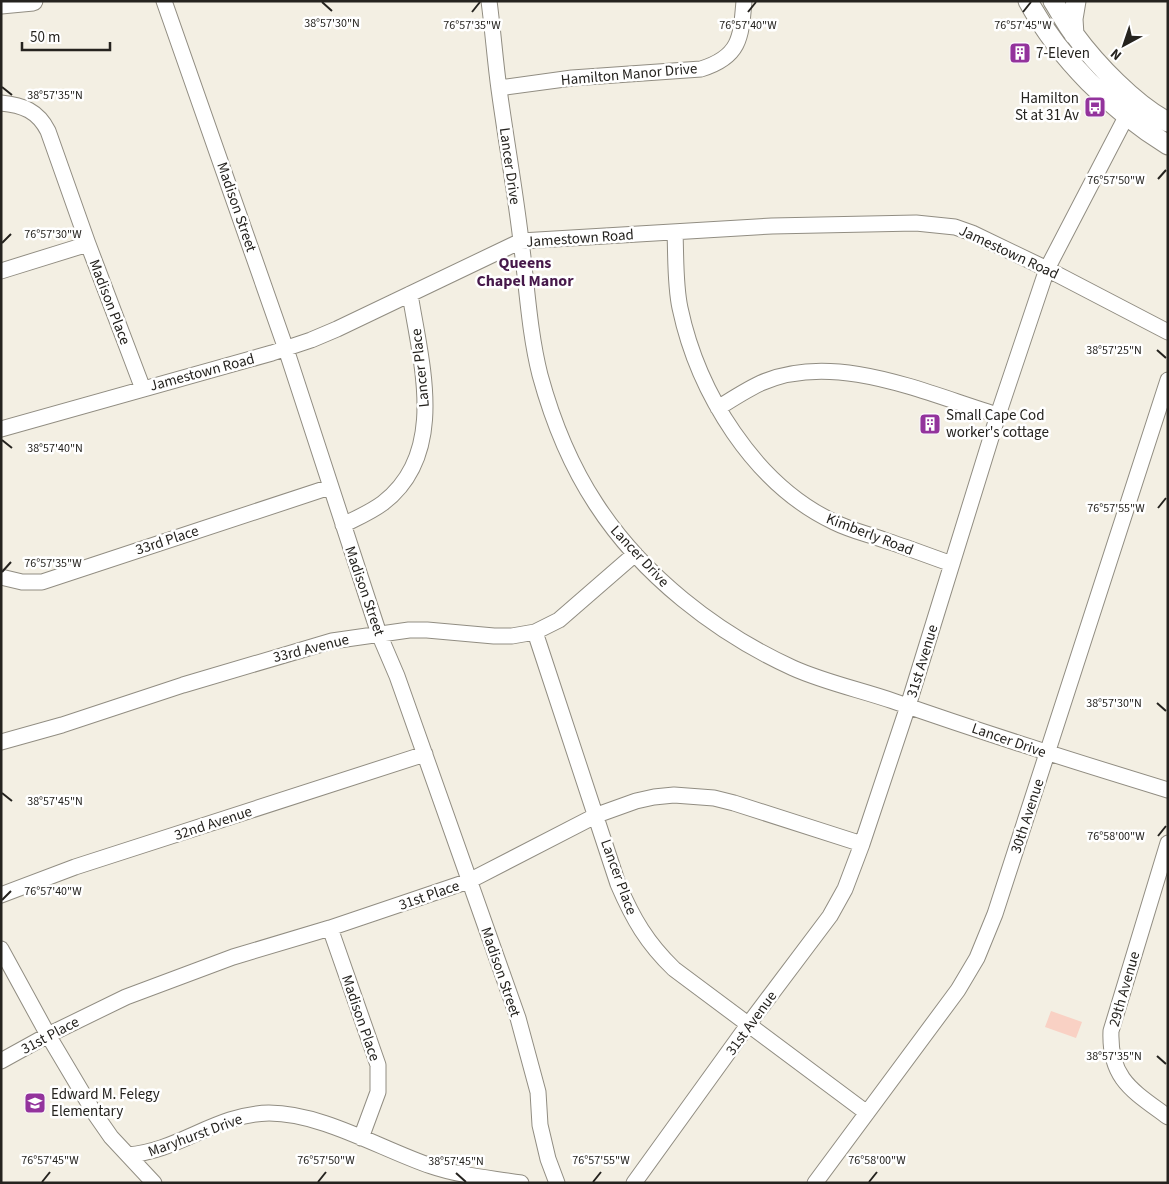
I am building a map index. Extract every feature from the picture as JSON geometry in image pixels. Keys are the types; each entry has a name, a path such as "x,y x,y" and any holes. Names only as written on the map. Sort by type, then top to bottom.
{"main road":[{"path":"1,4 33,1"},
{"path":"1028,1 1048,33 1108,101 1126,117 1168,146"},
{"path":"1052,1 1074,35 1105,72 1138,101 1168,122"},
{"path":"1074,35 1073,19 1076,1"}],"street":[{"name":"Madison Street","path":"164,1 286,349 379,634 397,676 518,1018 538,1092 540,1125 548,1159 557,1183"},
{"name":"Lancer Drive","path":"489,1 533,345 552,413 568,451 594,502 610,525 635,554 669,588 701,613 749,646 794,668 1047,753 1168,790"},
{"name":"Hamilton Manor Drive","path":"499,88 572,78 701,69 712,66 727,56 738,41 742,30 744,1"},
{"name":"31st Avenue","path":"634,1183 748,1025 830,916 845,889 908,706 998,415 1047,269 1126,117 1138,101"},
{"name":"Madison Place","path":"1,103 28,109 40,118 48,131 88,244 143,389"},
{"name":"Jamestown Road","path":"1,429 286,349 337,329 521,241 772,226 916,223 942,225 972,233 1047,269 1168,332"},
{"name":"Kimberly Road","path":"675,232 680,306 697,364 718,408 750,455 775,481 806,506 835,523 952,564"},
{"path":"1,271 88,244"},
{"name":"Lancer Place","path":"343,525 373,510 392,495 410,472 421,446 424,429 424,389 410,294"},
{"path":"718,408 762,383 782,376 812,371 846,372 893,382 998,415"},
{"name":"30th Avenue","path":"815,1183 936,1021 958,990 977,958 995,914 1168,380"},
{"name":"33rd Place","path":"2,577 22,582 42,582 330,487"},
{"name":"33rd Avenue","path":"1,742 62,725 299,649 332,641 426,630 494,636 512,636 535,632 559,620 635,554"},
{"name":"Lancer Place","path":"535,632 597,815 618,884 630,912 648,942 674,969 866,1113"},
{"name":"32nd Avenue","path":"1,895 75,868 425,754"},
{"name":"31st Place","path":"1,1062 48,1035 126,996 233,957 330,928 469,881 597,815 654,797 695,796 734,803 862,844"},
{"name":"29th Avenue","path":"1168,843 1112,1031 1110,1048 1117,1071 1124,1081 1132,1090 1168,1117"},
{"name":"Madison Place","path":"330,928 378,1065 378,1092 361,1138"},
{"path":"1,949 48,1035 95,1114 111,1137 154,1183"},
{"name":"Maryhurst Drive","path":"128,1155 145,1154 166,1147 221,1122 248,1115 286,1114 326,1124 396,1153 448,1171 521,1183"}],"shaded area":[{"path":"1051,1011 1082,1022 1076,1038 1045,1027"}],"place":[{"name":"7-Eleven","path":"1020,53"},
{"name":"Hamilton St at 31 Av","path":"1095,107"},
{"name":"Small Cape Cod worker's cottage","path":"930,424"},
{"name":"Edward M. Felegy Elementary","path":"35,1103"}],"district":[{"name":"Queens Chapel Manor","path":"525,271"}]}
